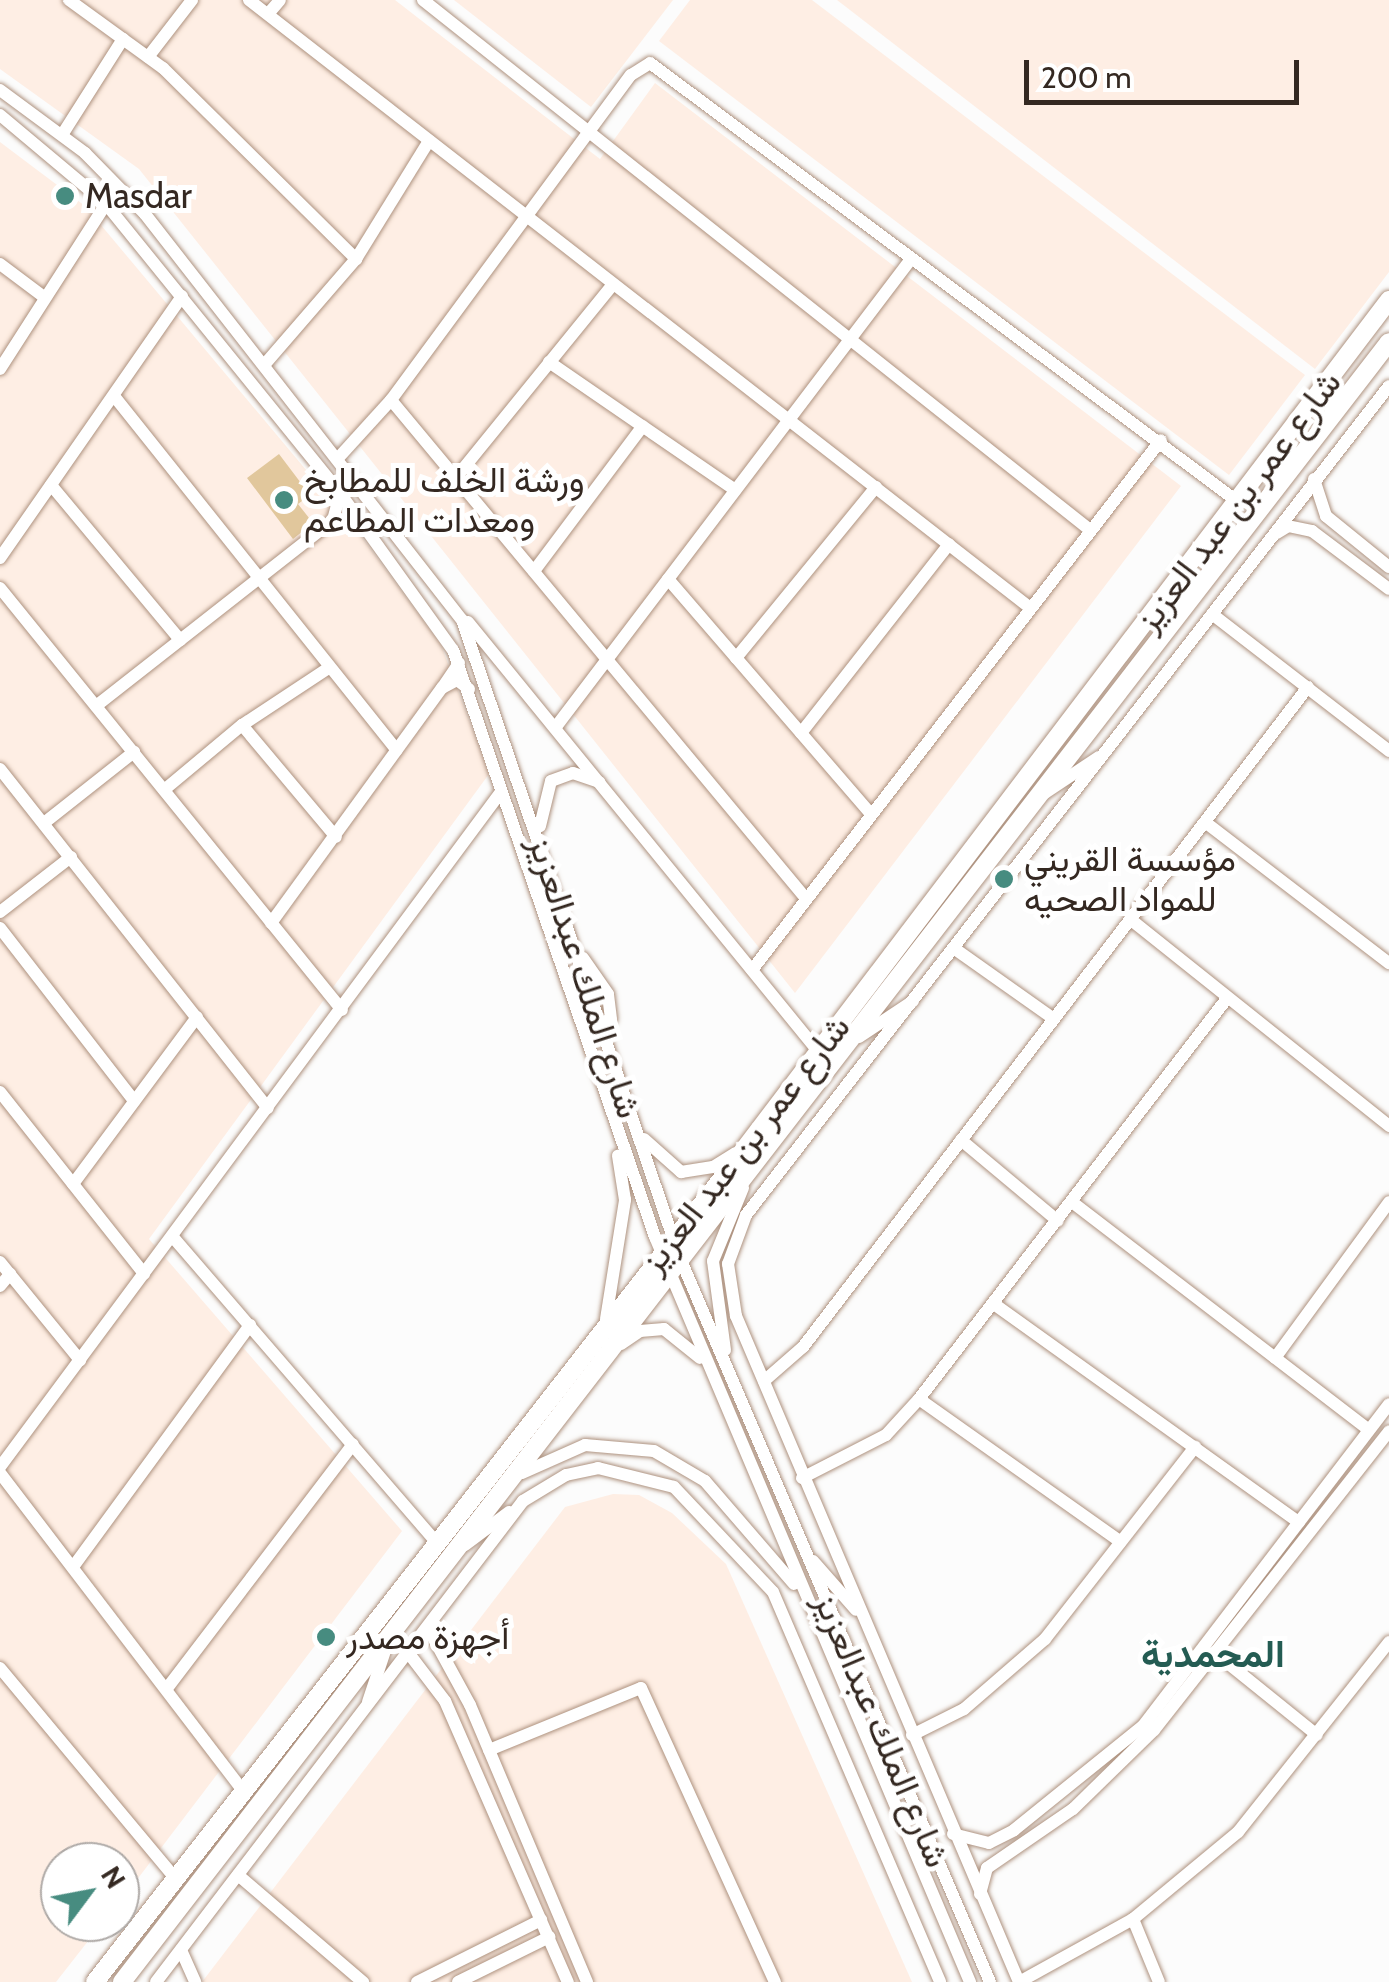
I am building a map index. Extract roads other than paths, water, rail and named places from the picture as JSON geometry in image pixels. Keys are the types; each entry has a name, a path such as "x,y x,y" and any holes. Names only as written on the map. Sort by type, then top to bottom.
{"main road":[{"name":"شارع عمر بن عبد العزيز","path":"122,1982 675,1265 817,1050 1389,300"},
{"name":"شارع عمر بن عبد العزيز","path":"95,1982 173,1876 667,1246 842,1052 1389,342"},
{"path":"409,1610 440,1557 436,1542"}],"street":[{"path":"69,0 148,57 356,259"},
{"path":"148,57 192,0"},
{"path":"250,0 1029,608"},
{"path":"268,14 280,0"},
{"path":"423,0 1090,530"},
{"path":"62,135 124,39"},
{"path":"340,456 390,400 528,220 631,75 658,65 1238,502"},
{"name":"شارع الملك عبدالعزيز","path":"0,90 62,135 145,214 440,586 482,664 633,1120 667,1246"},
{"name":"شارع الملك عبدالعزيز","path":"0,115 106,204 340,493 428,608 459,664 610,1120 675,1265 729,1372 990,1982"},
{"path":"265,364 356,259 429,142"},
{"path":"0,369 106,204"},
{"path":"555,728 912,259"},
{"path":"0,264 44,297"},
{"path":"458,475 612,284"},
{"path":"0,558 182,296"},
{"path":"549,362 736,490"},
{"path":"1389,386 1383,404 1314,479 956,949 746,1216 728,1264 736,1316 980,1902 1019,1982 1133,1919 1238,1832 1383,1661 1389,1642"},
{"path":"114,396 327,669 397,750"},
{"path":"390,400 458,475 606,661 803,896"},
{"path":"534,571 642,426"},
{"path":"752,970 803,896 1160,440"},
{"path":"304,448 380,533 391,535 393,525"},
{"path":"1314,479 1326,516 1389,567"},
{"path":"51,485 180,640"},
{"path":"736,658 876,487"},
{"path":"96,706 337,516 340,493"},
{"path":"1312,531 1314,518 1326,516"},
{"path":"1267,540 1288,526 1312,531 1389,590"},
{"path":"801,733 949,544"},
{"path":"668,579 869,812"},
{"path":"440,586 817,1050"},
{"path":"0,588 342,1010"},
{"path":"1212,614 1389,751"},
{"path":"271,923 459,664"},
{"path":"164,790 242,726 327,669"},
{"path":"442,688 456,680 469,690"},
{"path":"764,1381 803,1346 1308,688"},
{"path":"242,726 336,837"},
{"path":"44,824 134,752"},
{"path":"1039,797 1105,754"},
{"path":"539,836 551,781 573,773 602,783"},
{"path":"2,776 71,857 268,1108"},
{"path":"242,1789 0,1470 483,823 501,789"},
{"path":"483,823 500,816 515,832"},
{"path":"1205,822 1389,962"},
{"path":"0,912 71,857"},
{"path":"535,892 583,1016 602,1026"},
{"path":"1130,920 1224,1000 1389,1126"},
{"path":"0,928 134,1101"},
{"path":"956,949 1054,1019"},
{"path":"842,1052 919,997"},
{"path":"802,1478 886,1435 919,1399 1224,1000"},
{"path":"73,1184 197,1017"},
{"path":"0,1092 144,1274"},
{"path":"601,1330 625,1200 610,1120"},
{"path":"633,1120 654,1155 681,1172 712,1168 753,1149"},
{"path":"961,1140 1058,1221"},
{"path":"729,1372 712,1261 753,1149"},
{"path":"1072,1202 1369,1430"},
{"path":"1275,1358 1389,1202"},
{"path":"172,1236 436,1542"},
{"path":"0,1262 80,1360"},
{"name":"شارع الملك عبدالعزيز","path":"675,1265 710,1370 970,1982"},
{"path":"0,1286 10,1274"},
{"path":"994,1304 1299,1522"},
{"path":"72,1568 250,1325"},
{"path":"604,1358 633,1334 664,1329 710,1370"},
{"path":"919,1399 1121,1542"},
{"path":"996,1860 981,1857 989,1843 1040,1814 1142,1726 1389,1404"},
{"path":"980,1902 984,1874 996,1860 1036,1838 1110,1774 1214,1652 1389,1432"},
{"path":"168,1687 353,1444"},
{"path":"504,1486 544,1458 585,1446 666,1456 705,1481 756,1532 814,1616"},
{"path":"912,1735 1008,1675 1195,1448"},
{"path":"448,1559 524,1501 566,1475 598,1468 646,1474 690,1500 780,1603 940,1982"},
{"path":"156,1982 410,1655 524,1501"},
{"path":"806,1552 864,1619"},
{"path":"429,1630 489,1750 587,1982"},
{"path":"366,1709 392,1632"},
{"path":"1214,1652 1318,1735"},
{"path":"410,1655 445,1701 568,1982"},
{"path":"0,1668 173,1876"},
{"path":"489,1750 641,1688 774,1982"},
{"path":"865,1804 885,1784"},
{"path":"872,1822 890,1815 902,1823"},
{"path":"952,1833 989,1843"},
{"path":"238,1875 363,1982"},
{"path":"1133,1919 1159,1982"},
{"path":"417,1982 541,1920"},
{"path":"458,1982 548,1937"},
{"path":"181,1950 195,1982"},
{"path":"106,1982 116,1955"}],"place":[{"name":"Masdar","path":"65,196"},
{"name":"ورشة الخلف للمطابخ ومعدات المطاعم","path":"284,500"},
{"name":"مؤسسة القريني للمواد الصحيه","path":"1004,879"},
{"name":"أجهزة مصدر","path":"326,1637"}],"district":[{"name":"المحمدية","path":"1213,1654"}]}
